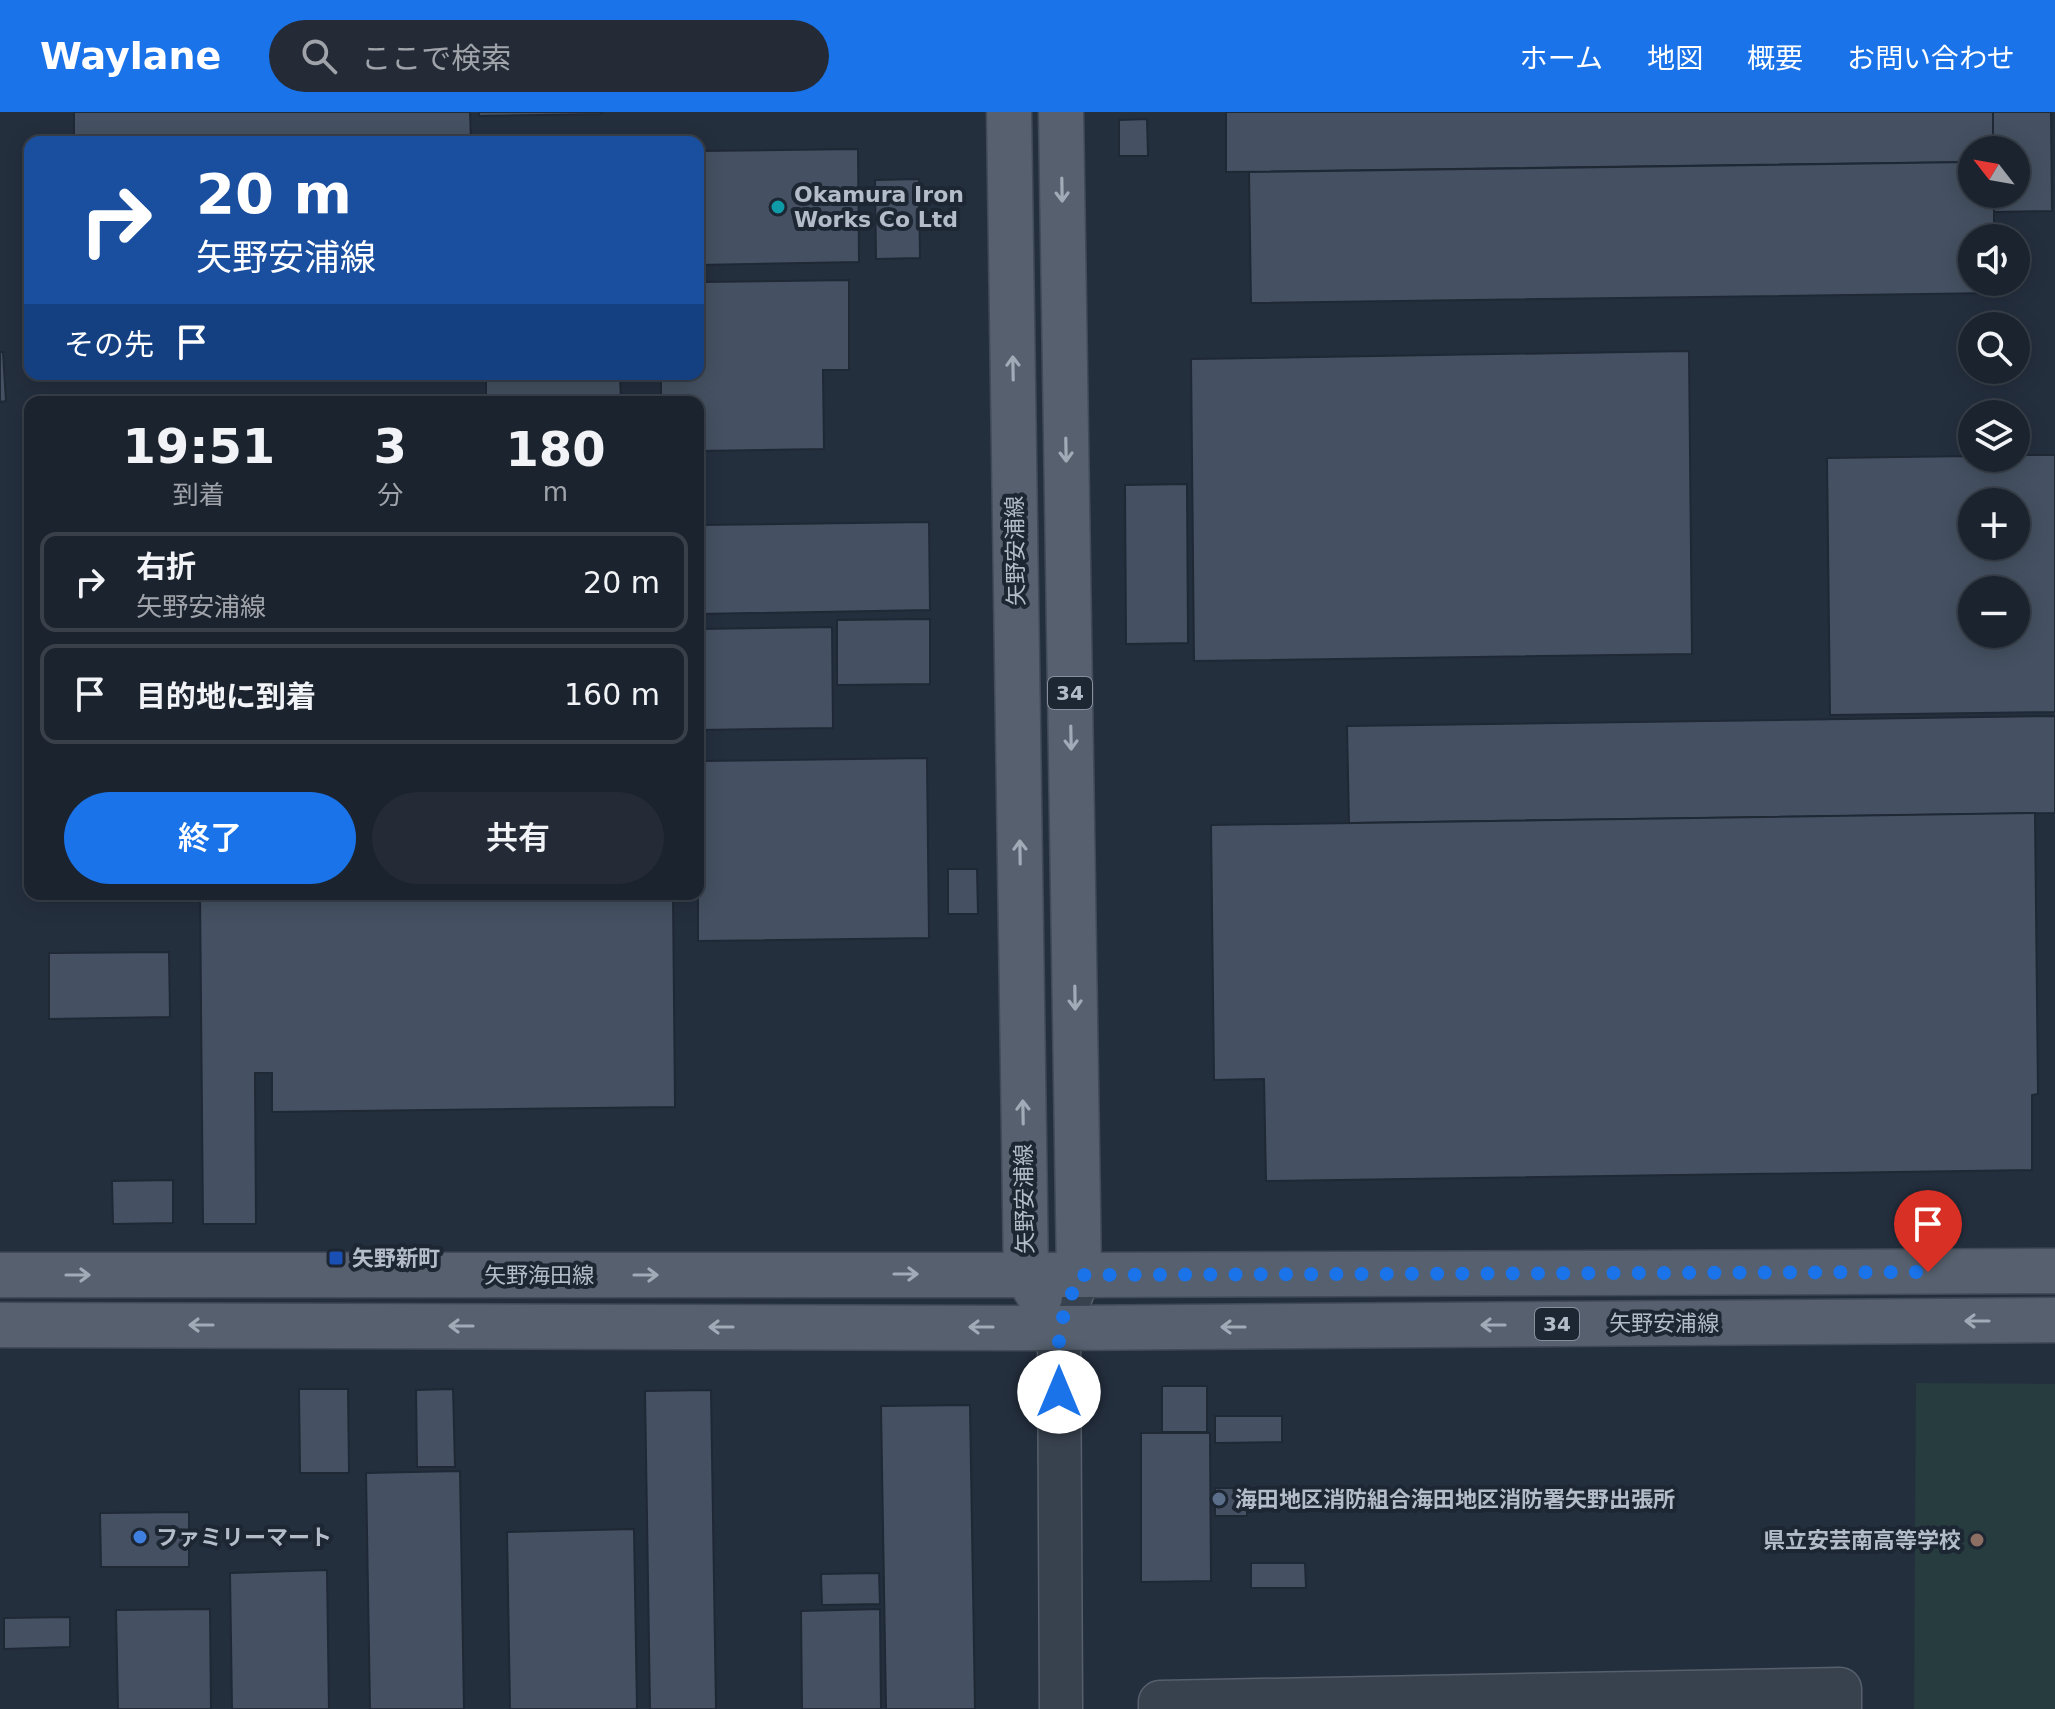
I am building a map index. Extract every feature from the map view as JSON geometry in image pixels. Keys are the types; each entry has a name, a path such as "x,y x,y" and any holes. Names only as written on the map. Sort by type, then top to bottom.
{"main road":[{"name":"矢野安浦線","path":"1009,112 1026,1274 1059,1328 2055,1320"},
{"name":"34","path":"1061,112 1079,1275"},
{"path":"1079,1275 2055,1271"},
{"name":"矢野海田線","path":"0,1275 1079,1275"},
{"path":"0,1325 1059,1328"}],"street":[{"path":"1061,1709 1059,1328 1079,1275"},
{"path":"1160,1709 1160,1702 1295,1704 1722,1700 1840,1689 1840,1709"}],"green space":[{"name":"県立安芸南高等学校","path":"1916,1383 2055,1384 2055,1709 1914,1709"}],"building":[{"path":"74,112 470,112 471,136 74,136"},
{"path":"479,112 602,112 602,114 479,116"},
{"path":"1226,112 1993,112 1993,136 1958,136 1958,162 1226,172"},
{"path":"1993,112 2051,112 2052,211 1994,212 1994,208 2030,208 2030,136 1993,136"},
{"path":"1147,119 1148,156 1119,156 1119,120"},
{"name":"Okamura Iron Works Co Ltd","path":"858,149 859,262 704,265 704,151"},
{"path":"1958,162 1958,208 1994,208 1994,224 1958,224 1958,293 1251,303 1249,172"},
{"path":"919,179 920,258 876,259 875,180"},
{"path":"849,280 849,370 823,370 824,449 704,451 704,396 661,396 661,380 704,380 704,282"},
{"path":"1689,351 1692,654 1194,661 1191,359"},
{"path":"0,352 3,352 6,401 0,402"},
{"path":"486,380 620,380 621,396 486,396"},
{"path":"2030,455 2055,455 2055,712 1830,715 1827,458 1958,456 1958,472 2030,472"},
{"path":"1187,484 1188,643 1126,644 1125,485"},
{"path":"929,522 930,610 704,614 704,525"},
{"path":"930,619 930,684 837,685 837,620"},
{"path":"832,627 833,728 704,730 704,629"},
{"path":"2055,716 2055,813 1349,823 1347,726"},
{"path":"927,758 929,938 698,941 698,900 704,900 704,761"},
{"path":"2035,813 2038,1094 2032,1095 2032,1170 1266,1181 1264,1079 1214,1080 1211,825"},
{"path":"948,869 977,869 978,914 948,914"},
{"path":"200,900 673,900 675,1107 272,1112 272,1073 255,1073 256,1224 203,1224"},
{"path":"169,952 170,1017 49,1019 49,953"},
{"path":"173,1180 173,1223 113,1224 112,1181"},
{"path":"1162,1386 1207,1386 1207,1432 1162,1432"},
{"path":"299,1389 348,1389 349,1473 300,1473"},
{"path":"453,1389 455,1467 417,1467 416,1390"},
{"path":"711,1390 716,1709 650,1709 645,1391"},
{"path":"970,1405 975,1709 886,1709 881,1406"},
{"path":"1215,1416 1282,1416 1282,1442 1215,1443"},
{"path":"1141,1433 1210,1433 1211,1581 1141,1582"},
{"path":"460,1471 464,1709 370,1709 366,1473"},
{"path":"1215,1488 1247,1488 1247,1516 1215,1516"},
{"path":"189,1512 189,1567 101,1567 100,1513"},
{"path":"634,1529 637,1709 510,1709 507,1532"},
{"path":"1251,1563 1305,1563 1306,1588 1251,1588"},
{"path":"327,1570 329,1709 232,1709 230,1573"},
{"path":"879,1573 880,1604 822,1605 821,1574"},
{"path":"210,1609 211,1709 118,1709 116,1610"},
{"path":"880,1609 881,1709 802,1709 801,1611"},
{"path":"70,1617 70,1647 4,1649 4,1618"}],"place":[{"name":"Okamura Iron Works Co Ltd","path":"778,207"},
{"name":"矢野新町","path":"336,1258"},
{"name":"海田地区消防組合海田地区消防署矢野出張所","path":"1219,1499"},
{"name":"ファミリーマート","path":"140,1537"},
{"name":"県立安芸南高等学校","path":"1977,1540"}],"route":[{"path":"1059,1392 1059,1328 1079,1275 1928,1272"}]}
